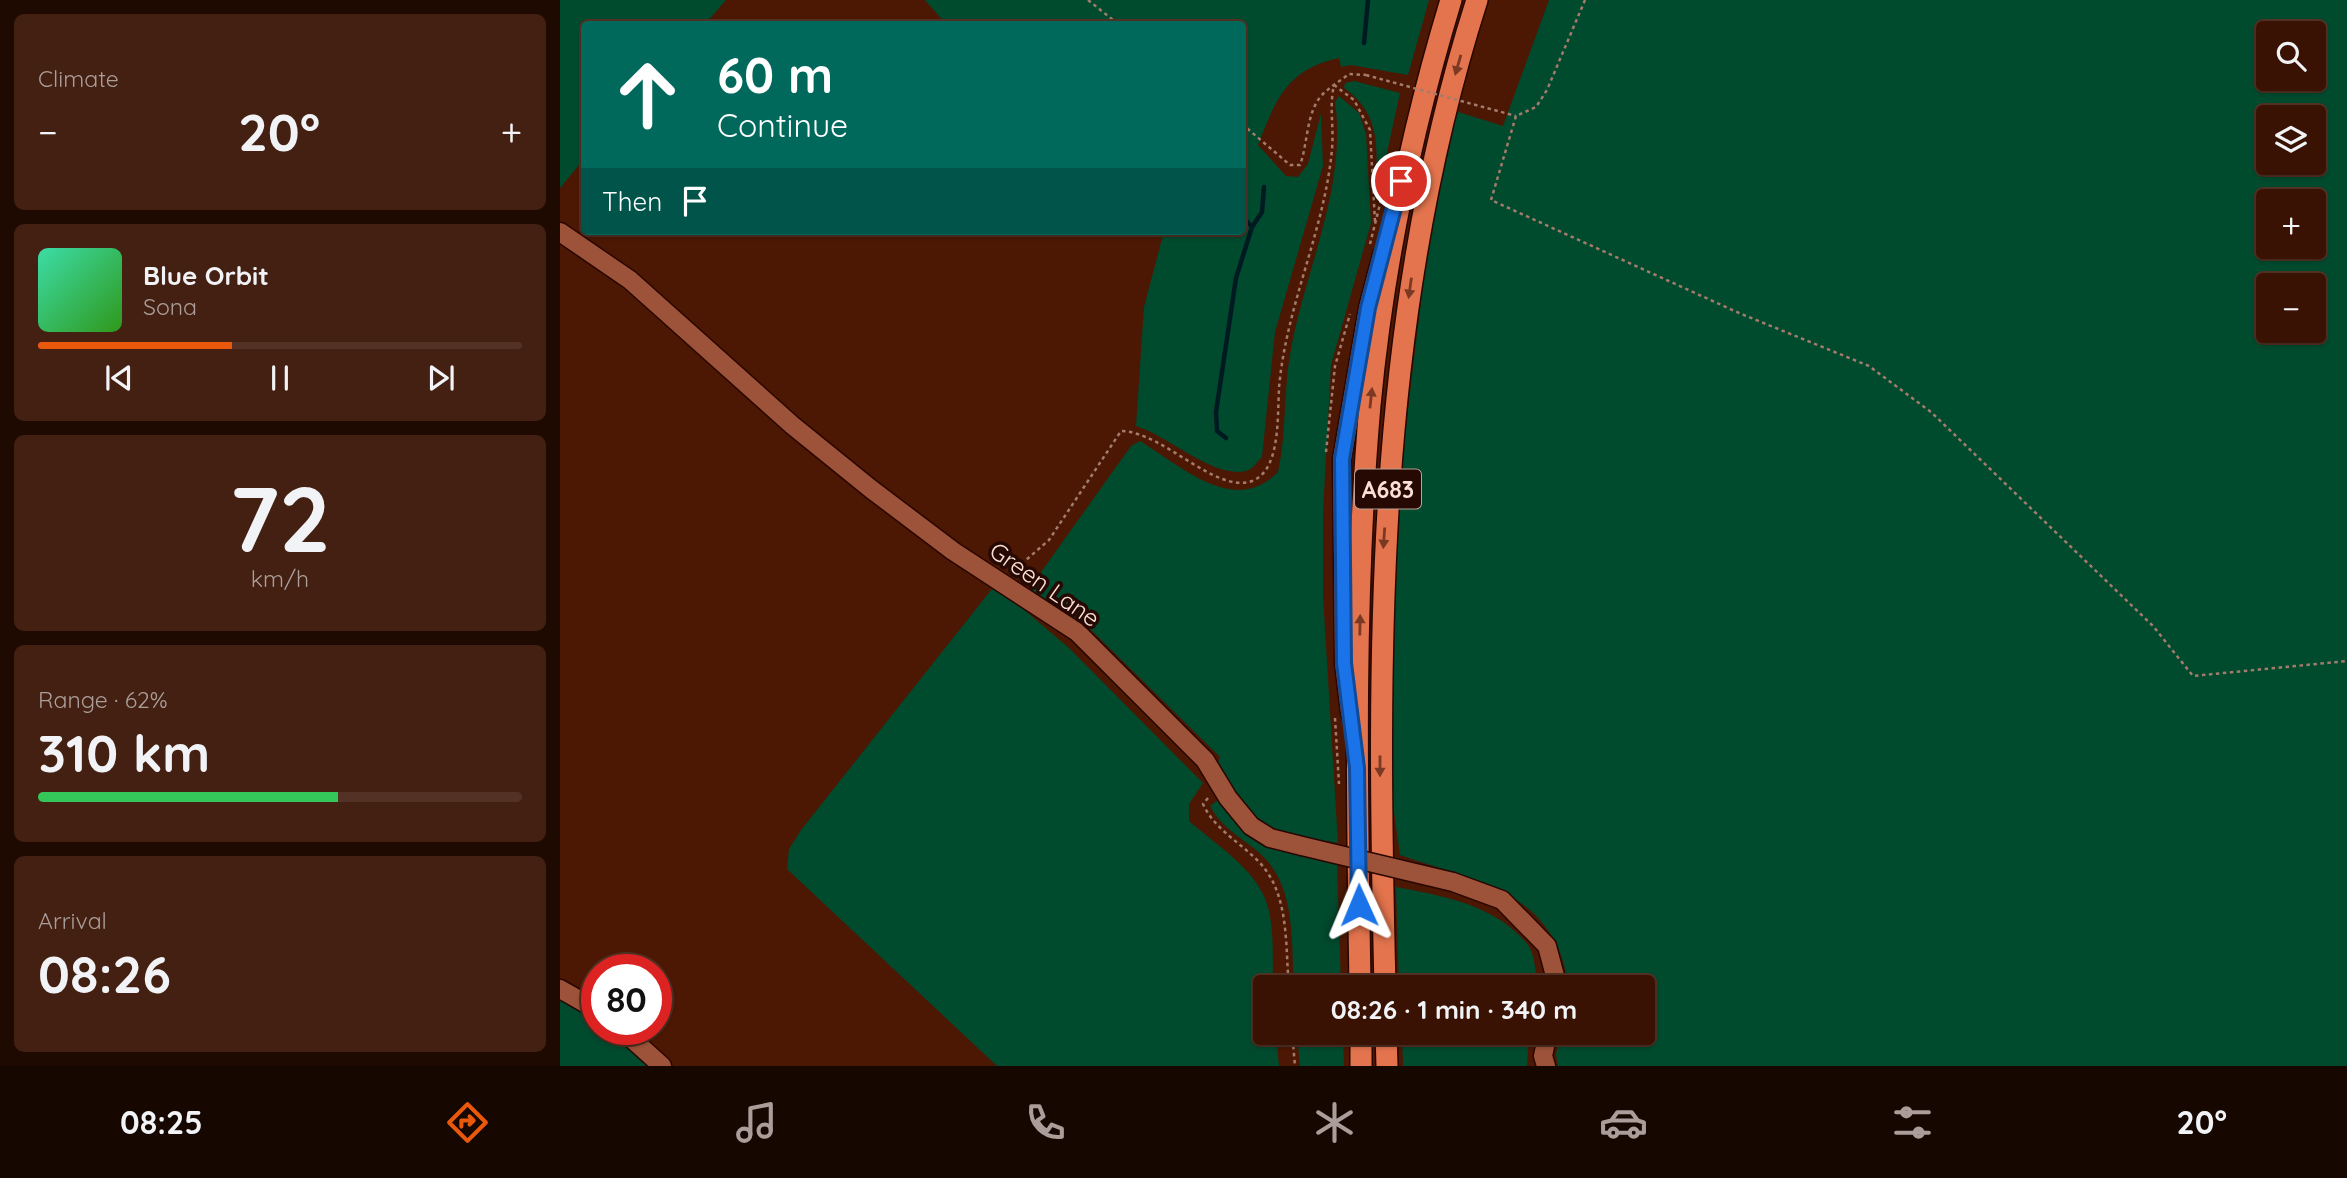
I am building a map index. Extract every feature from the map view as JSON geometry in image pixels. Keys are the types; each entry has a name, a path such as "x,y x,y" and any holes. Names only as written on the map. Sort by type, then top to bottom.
{"highway":[{"name":"A683","path":"1360,975 1357,768 1362,540 1370,404 1396,223 1421,106 1451,0"},
{"name":"A683","path":"1385,975 1379,765 1380,649 1384,544 1395,409 1419,229 1444,116 1477,0"},
{"path":"1361,1045 1361,1066"},
{"path":"1386,1045 1387,1066"}],"street":[{"name":"Green Lane","path":"560,232 630,280 838,463 953,551 1077,632 1205,760 1219,784 1251,826 1270,838 1452,882 1502,900 1547,946 1555,975"},
{"path":"560,989 581,1001"},
{"path":"639,1045 662,1066"},
{"path":"1545,1045 1543,1056 1546,1066"}],"path":[{"path":"1088,0 1114,21"},
{"path":"1246,127 1290,165 1300,165 1307,148 1312,111 1320,97 1349,74 1366,75 1516,116 1536,107 1547,90 1585,0"},
{"path":"1334,85 1354,100 1370,130 1375,225"},
{"path":"1004,584 1014,568 1049,540 1121,431 1148,436 1221,479 1253,481 1266,470 1274,452 1286,339 1319,213 1332,148 1331,101 1334,85"},
{"path":"1516,116 1491,200 1739,313 1869,366 1931,412 2153,626 2193,676 2347,661"},
{"path":"1219,784 1203,804 1210,820 1259,862 1273,878 1283,908 1288,975"},
{"path":"1293,1045 1295,1066"}],"green space":[{"path":"560,0 726,0 708,21 581,21 581,163 560,188"},
{"path":"925,0 1429,0 1408,75 1351,65 1341,67 1339,58 1321,63 1295,78 1286,88 1258,145 1286,176 1298,177 1308,164 1321,113 1323,166 1275,332 1262,457 1251,469 1233,472 1220,469 1136,426 1144,307 1163,235 1246,235 1246,21 943,21"},
{"path":"1549,0 2347,0 2347,1066 1558,1066 1558,1045 1655,1045 1655,975 1566,975 1561,955 1547,929 1530,910 1484,883 1400,855 1390,784 1388,708 1401,467 1433,200 1455,111 1503,126"},
{"path":"1354,81 1400,93 1377,198 1376,151 1372,124 1357,99 1344,88 1345,83"},
{"path":"1339,96 1359,113 1366,134 1371,223 1331,365 1323,513 1323,596 1338,843 1278,833 1257,824 1216,767 1220,757 1085,624 1029,589 1131,446 1140,441 1190,474 1226,489 1244,490 1261,485 1278,472 1291,349 1330,196 1337,134 1335,102"},
{"path":"995,585 1069,648 1203,783 1189,804 1189,821 1249,873 1267,904 1273,975 1253,975 1253,1045 1277,1045 1279,1066 997,1066 787,869 789,849 801,830"},
{"path":"1219,799 1243,827 1337,863 1341,975 1293,975 1289,913 1279,879 1269,863 1225,825 1210,806"},
{"path":"1396,887 1468,904 1501,920 1528,945 1536,975 1399,975"},
{"path":"560,999 581,1009 581,1045 627,1045 648,1066 560,1066"},
{"path":"1298,1045 1343,1045 1344,1066 1300,1066"},
{"path":"1402,1045 1528,1045 1527,1066 1403,1066"}],"waterway":[{"path":"1364,43 1368,0"},
{"path":"1252,227 1262,212 1264,187"},
{"path":"1226,438 1217,431 1216,412 1236,278 1252,227 1246,220"}],"route":[{"path":"1359,905 1357,768 1344,663 1341,582 1342,459 1368,308 1401,181"}]}
